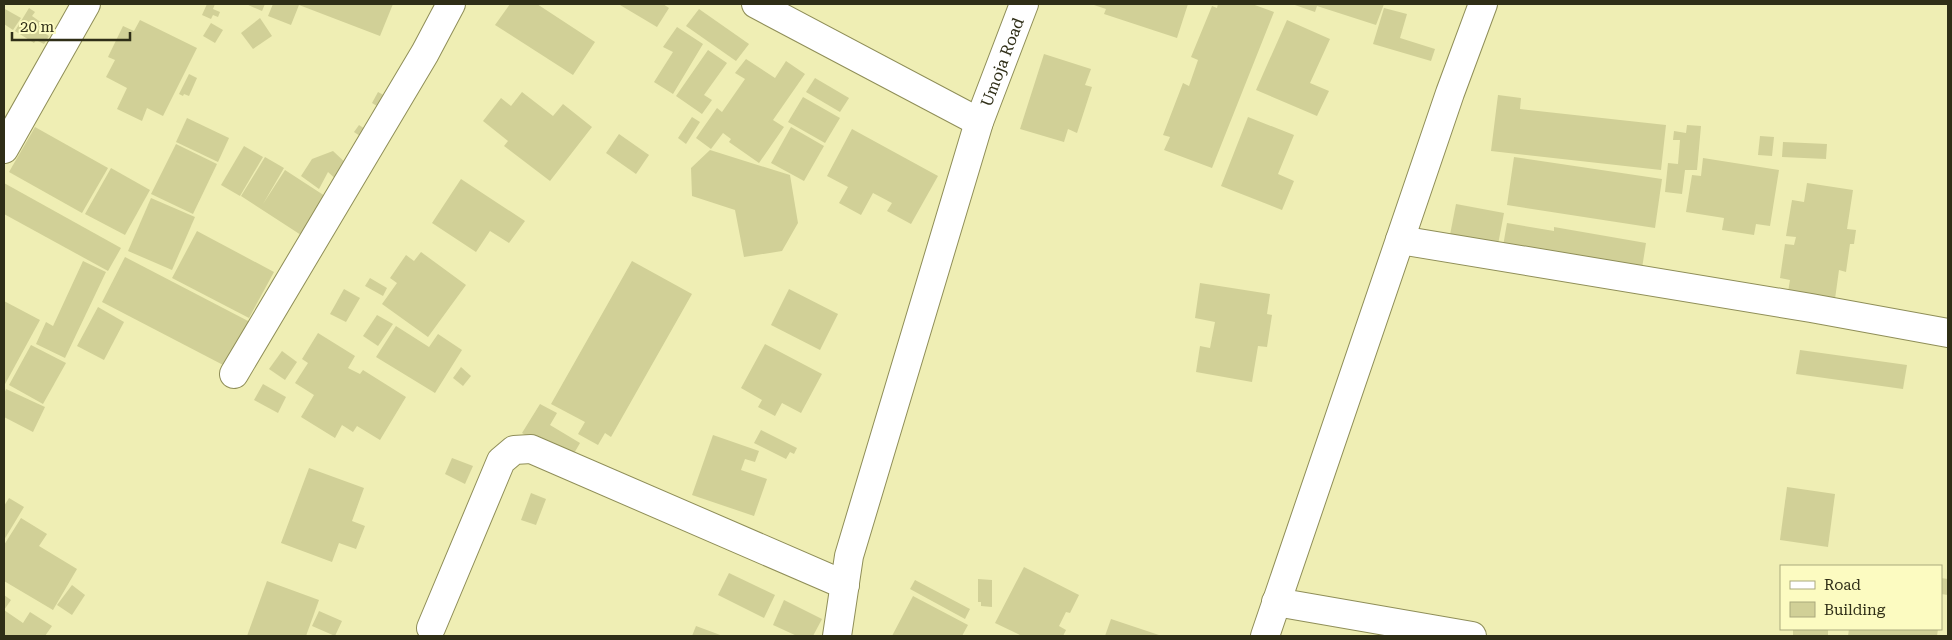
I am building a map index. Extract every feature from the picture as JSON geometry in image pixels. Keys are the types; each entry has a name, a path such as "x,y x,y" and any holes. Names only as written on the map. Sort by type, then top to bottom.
{"street":[{"path":"4,148 86,4"},
{"path":"234,374 425,53 451,4"},
{"path":"756,4 979,122"},
{"name":"Umoja Road","path":"837,636 849,556 979,122 1024,4"},
{"path":"1265,636 1400,240 1483,4"},
{"path":"1400,240 1811,308 1948,333"},
{"path":"431,628 501,461 514,450 531,449 845,585"},
{"path":"1276,602 1472,636"}],"building":[{"path":"207,4 215,4 213,9 220,12 218,17 213,15 211,19 202,15"},
{"path":"246,4 265,4 262,11"},
{"path":"273,4 393,4 380,36 299,5 291,25 268,16"},
{"path":"510,4 537,4 595,42 573,75 495,25"},
{"path":"621,4 663,4 669,8 657,27"},
{"path":"1091,4 1188,4 1177,38 1104,14 1106,9"},
{"path":"1218,4 1252,4 1274,12 1212,168 1164,150 1170,137 1163,135 1183,83 1189,86 1198,60 1191,57 1212,6 1217,8"},
{"path":"1292,4 1384,4 1376,25 1317,6 1315,12"},
{"path":"29,8 35,12 32,16 42,23 38,29 49,36 44,44 36,40 34,43 15,31"},
{"path":"1384,8 1407,14 1400,38 1435,49 1431,61 1373,44"},
{"path":"5,9 21,18 13,30 4,24"},
{"path":"699,9 749,44 736,61 686,26"},
{"path":"260,18 272,36 253,49 241,33"},
{"path":"140,20 197,48 163,116 147,108 142,121 117,109 127,88 106,77 115,60 108,57 123,26 134,31"},
{"path":"1287,20 1330,39 1310,83 1329,91 1317,116 1256,90"},
{"path":"211,23 223,30 215,43 203,36"},
{"path":"677,27 703,44 673,94 654,82 673,52 663,47"},
{"path":"708,50 727,63 704,95 712,100 702,114 676,96"},
{"path":"1044,54 1091,69 1085,85 1092,87 1077,133 1068,129 1064,142 1020,129"},
{"path":"746,59 775,78 786,61 805,74 773,120 784,127 759,163 729,142 731,139 723,133 711,149 696,138 717,108 722,112 745,79 735,73"},
{"path":"189,74 197,78 189,96 184,94 183,96 179,94"},
{"path":"815,78 849,98 840,112 806,92"},
{"path":"378,92 389,98 382,109 372,103"},
{"path":"522,92 553,116 563,104 592,127 550,181 504,146 508,141 483,121 501,98 511,106"},
{"path":"1498,95 1521,98 1520,109 1666,125 1661,170 1491,151"},
{"path":"803,97 840,118 825,143 788,122"},
{"path":"692,117 700,122 686,144 678,138"},
{"path":"1248,117 1294,135 1278,174 1294,181 1282,210 1221,186"},
{"path":"187,118 229,138 218,162 176,142"},
{"path":"359,125 365,129 360,136 354,132"},
{"path":"1687,125 1701,126 1697,170 1685,170 1682,194 1665,192 1668,163 1678,164 1680,140 1673,140 1674,131 1686,133"},
{"path":"35,127 108,168 82,213 9,172"},
{"path":"791,127 824,146 804,181 771,163"},
{"path":"852,129 938,176 911,224 887,211 892,203 873,193 861,215 839,203 848,187 827,176"},
{"path":"619,134 649,155 636,174 606,153"},
{"path":"1760,136 1774,137 1772,156 1758,155"},
{"path":"1783,142 1827,144 1826,159 1782,157"},
{"path":"176,144 217,164 193,214 151,194"},
{"path":"244,146 263,157 240,196 221,185"},
{"path":"710,150 790,175 798,223 782,251 744,257 735,210 692,196 691,168"},
{"path":"333,151 351,168 340,183 328,172 319,189 301,176 312,159"},
{"path":"265,157 284,168 263,204 285,170 325,196 301,235 241,196"},
{"path":"1514,157 1662,179 1655,228 1507,205"},
{"path":"1703,158 1779,170 1770,226 1756,224 1754,235 1722,230 1724,218 1686,212 1692,175 1701,176"},
{"path":"111,168 150,190 125,235 85,214"},
{"path":"461,179 525,221 509,243 490,231 476,252 432,223"},
{"path":"4,183 121,248 108,271 4,214"},
{"path":"1807,183 1853,190 1847,229 1856,230 1854,244 1850,244 1846,272 1839,270 1835,299 1786,304 1790,280 1780,278 1785,244 1794,245 1796,237 1786,236 1792,200 1804,202"},
{"path":"151,198 195,217 172,270 128,251"},
{"path":"1456,204 1504,213 1497,250 1449,240"},
{"path":"1507,223 1554,231 1554,227 1646,243 1639,287 1502,252"},
{"path":"197,231 274,272 249,318 172,278"},
{"path":"421,252 466,285 428,337 382,304 397,283 390,278 406,255 414,261"},
{"path":"125,257 250,322 227,367 102,302"},
{"path":"83,261 106,272 65,358 36,344 46,322 53,326"},
{"path":"632,261 692,294 611,437 605,433 598,445 578,434 585,422 551,404"},
{"path":"370,278 387,288 383,296 365,286"},
{"path":"1200,283 1270,294 1267,314 1272,315 1267,347 1258,346 1252,382 1196,372 1200,346 1210,348 1215,322 1195,318"},
{"path":"344,289 360,298 346,322 330,314"},
{"path":"789,289 838,314 820,350 771,325"},
{"path":"4,301 40,320 4,386"},
{"path":"98,307 124,322 104,360 77,346"},
{"path":"377,315 393,324 378,346 363,336"},
{"path":"396,326 429,347 438,334 462,350 435,393 376,357"},
{"path":"318,333 355,356 348,368 360,374 363,370 406,397 380,440 357,426 353,432 342,425 335,438 301,417 314,395 295,383 308,363 302,359"},
{"path":"765,344 822,374 801,413 782,403 775,416 758,407 762,400 741,388"},
{"path":"31,345 66,363 43,404 9,385"},
{"path":"1800,350 1907,365 1903,389 1796,374"},
{"path":"282,351 297,362 285,380 269,369"},
{"path":"461,367 471,376 463,386 453,378"},
{"path":"263,384 286,397 278,413 254,400"},
{"path":"6,389 45,407 33,432 4,417 4,394"},
{"path":"540,404 557,413 550,425 580,443 569,462 522,433"},
{"path":"761,430 797,448 794,454 790,452 786,459 754,443"},
{"path":"713,435 759,451 755,462 745,459 741,470 767,479 754,516 692,495"},
{"path":"452,458 473,466 465,484 445,474"},
{"path":"309,468 364,488 352,521 365,526 356,549 339,543 332,562 281,543"},
{"path":"1787,487 1835,494 1828,547 1780,540"},
{"path":"531,493 546,499 536,525 521,520"},
{"path":"9,498 24,507 4,540 4,506"},
{"path":"21,518 47,534 39,546 77,569 53,610 4,581 4,545"},
{"path":"1024,567 1079,595 1070,613 1066,612 1059,626 1066,630 1063,636 1022,636 995,623"},
{"path":"729,573 775,595 764,618 718,595"},
{"path":"1942,578 1948,579 1948,595 1942,594"},
{"path":"978,579 992,580 992,607 981,606 981,602 978,602"},
{"path":"915,580 970,609 965,619 910,589"},
{"path":"267,581 319,600 306,636 247,636"},
{"path":"72,585 85,595 72,615 57,605"},
{"path":"4,595 11,600 4,610"},
{"path":"913,596 968,625 962,636 892,636"},
{"path":"784,600 822,619 813,636 797,636 773,625"},
{"path":"4,610 23,623 30,612 52,626 45,636 4,636"},
{"path":"319,611 342,621 335,636 312,626"},
{"path":"1111,619 1162,636 1105,636"},
{"path":"696,626 723,636 692,636"},
{"path":"1793,630 1828,630 1828,636 1793,636"},
{"path":"1849,630 1938,630 1937,636 1848,636"}]}
